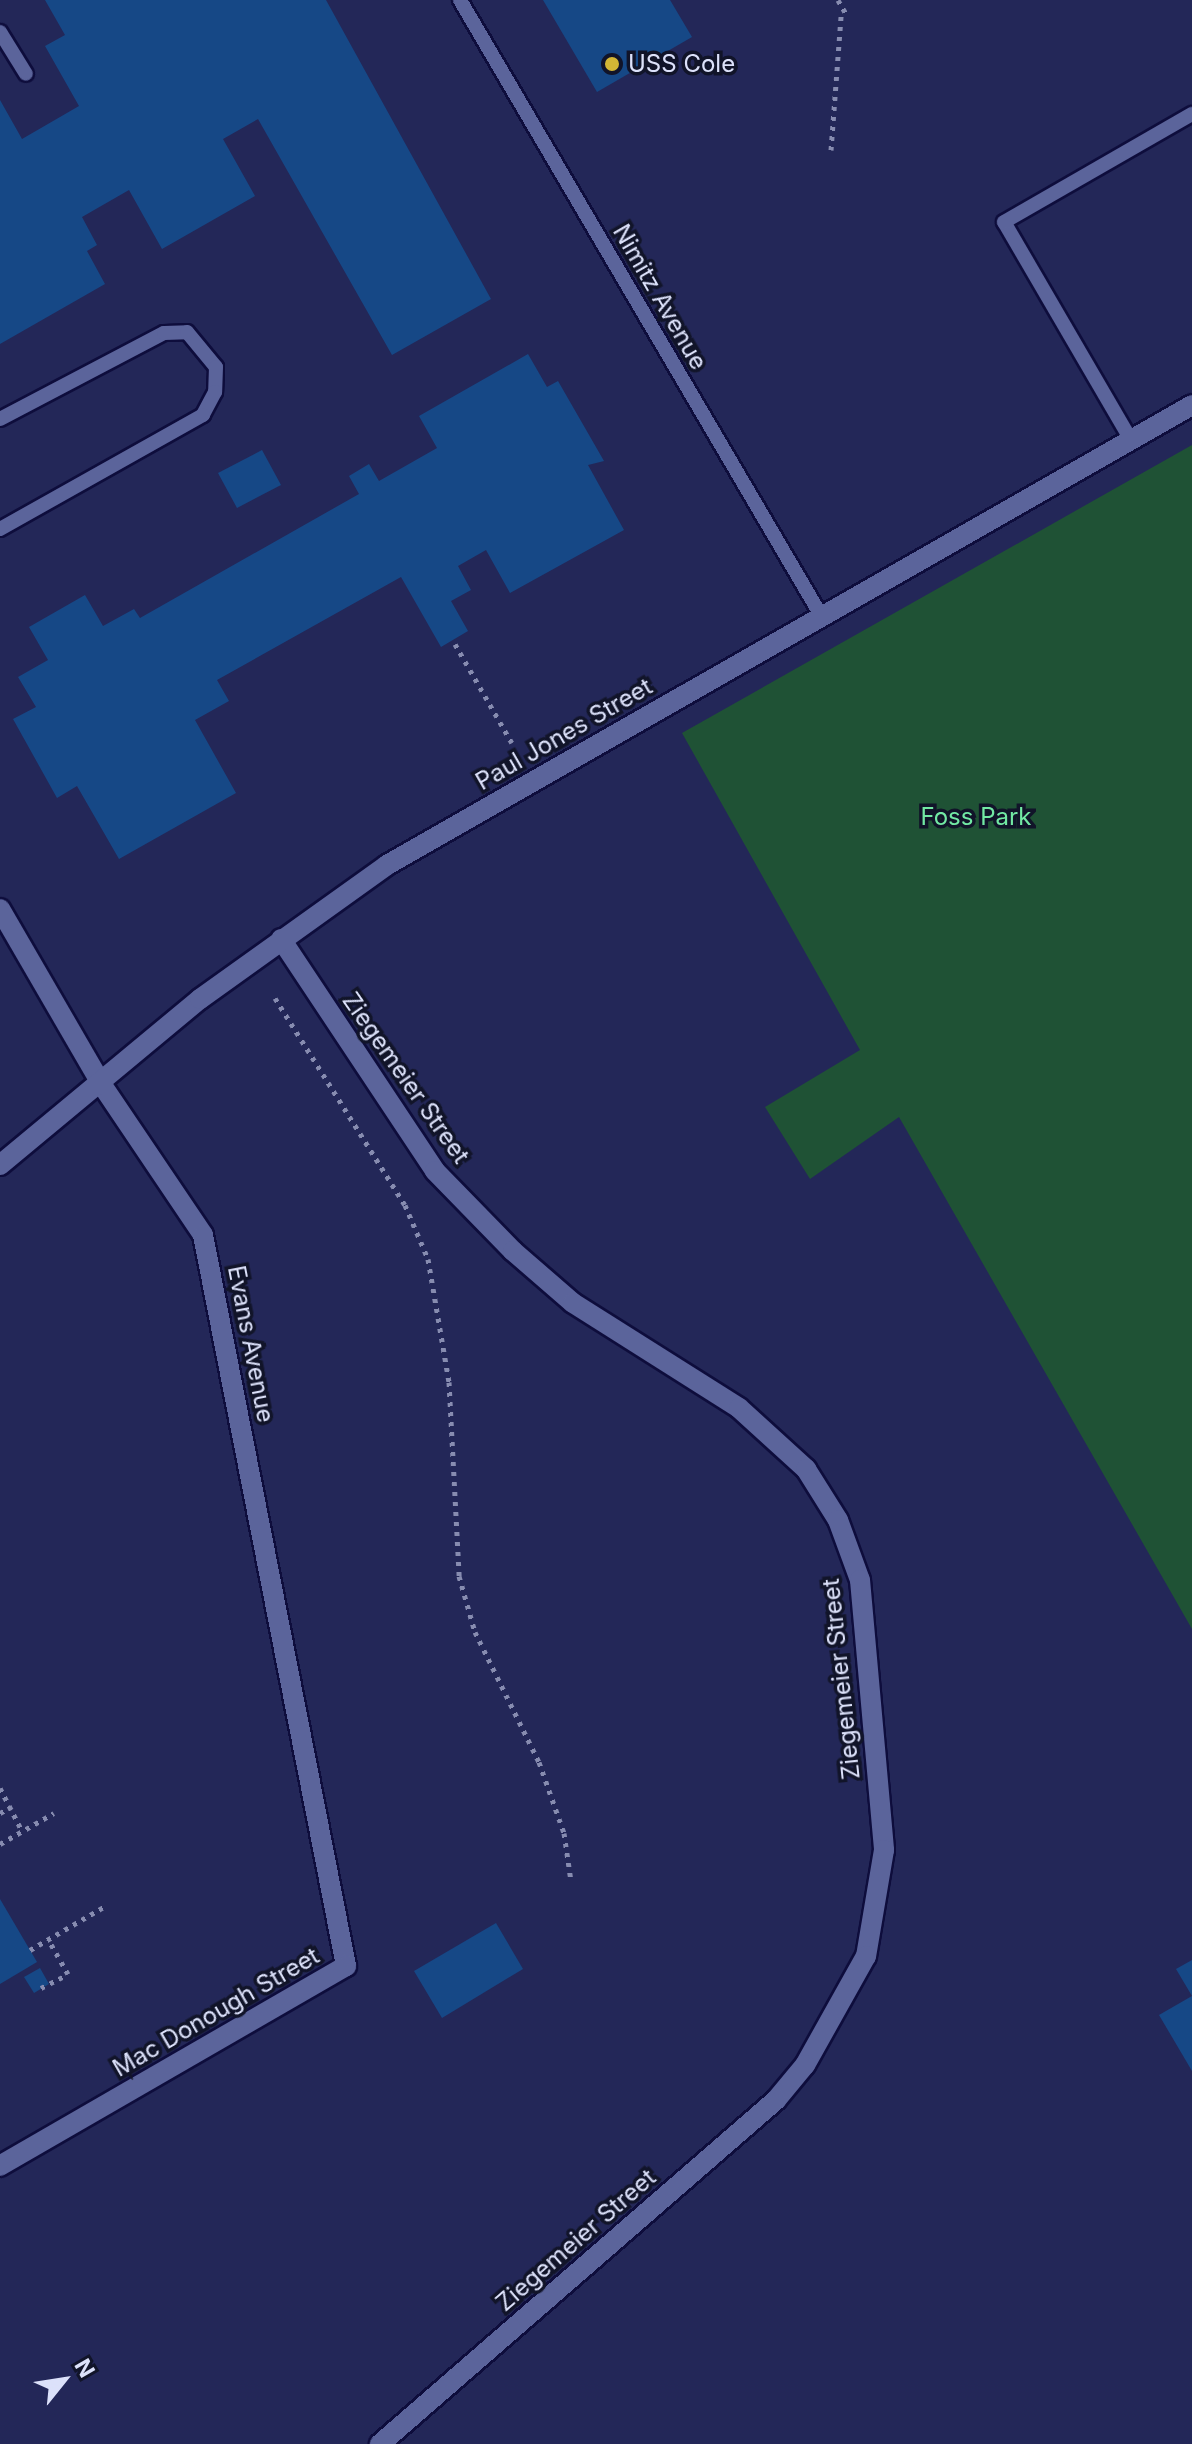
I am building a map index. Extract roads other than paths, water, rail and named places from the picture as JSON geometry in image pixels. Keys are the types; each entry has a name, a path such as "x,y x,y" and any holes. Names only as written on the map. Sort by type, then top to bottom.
{"street":[{"name":"Paul Jones Street","path":"0,1165 281,939 387,865 1192,405"},
{"name":"Evans Avenue","path":"0,909 102,1085 203,1235 322,1841"},
{"name":"Ziegemeier Street","path":"281,939 435,1171 513,1251 573,1303 739,1408 806,1469 838,1520 860,1580 883,1835 866,1956 805,2065 776,2100 380,2444"},
{"name":"Mac Donough Street","path":"0,2166 346,1966 322,1841"}],"lane":[{"name":"Nimitz Avenue","path":"460,0 822,617"},
{"path":"0,32 26,74"},
{"path":"1131,440 1004,222 1192,114"},
{"path":"0,419 164,333 187,332 216,367 215,392 203,415 0,529"}],"place":[{"name":"USS Cole","path":"612,64"}],"park label":[{"name":"Foss Park","path":"976,817"}]}
